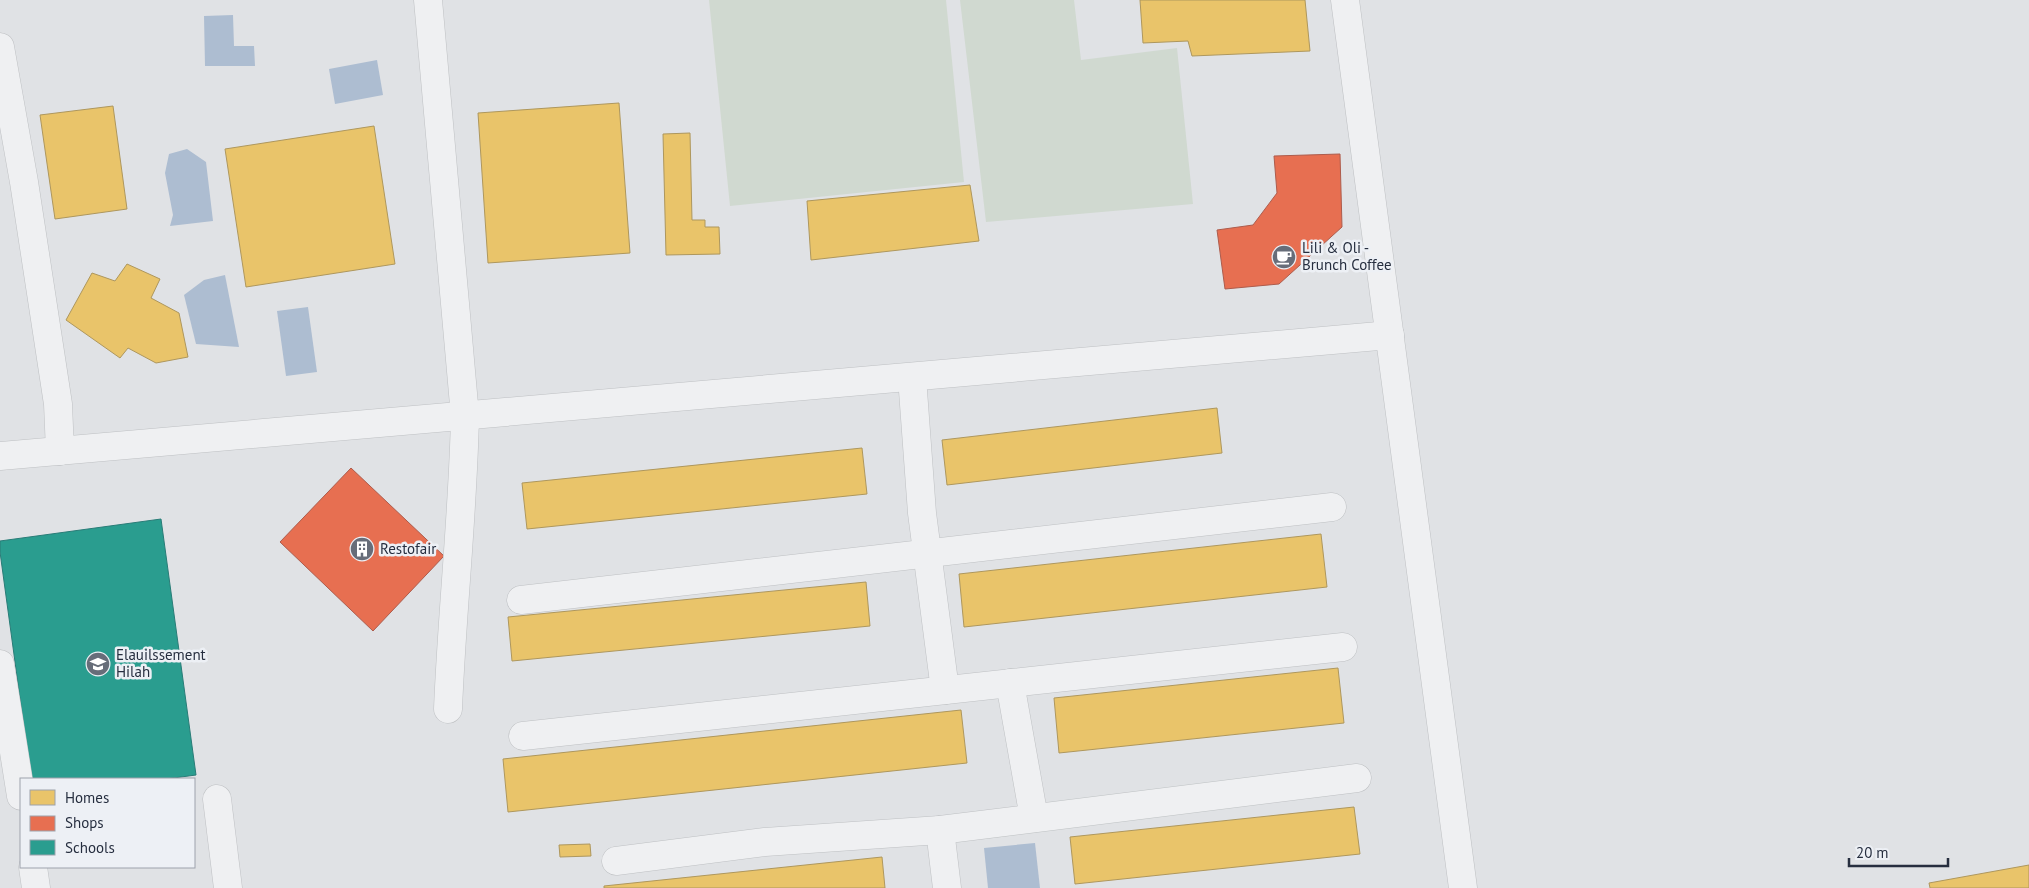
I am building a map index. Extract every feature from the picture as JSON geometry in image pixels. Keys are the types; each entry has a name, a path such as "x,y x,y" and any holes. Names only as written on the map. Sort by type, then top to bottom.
{"street":[{"path":"428,0 465,416 463,485 454,584 448,709"},
{"path":"1345,0 1463,888"},
{"path":"0,47 24,182 58,404 60,451"},
{"path":"0,456 1390,335"},
{"path":"912,377 928,553 945,690"},
{"path":"521,600 1332,507"},
{"path":"524,736 1342,647"},
{"path":"0,664 20,790"},
{"path":"1010,683 1034,818"},
{"path":"616,861 765,842 940,830 1357,778"},
{"path":"217,799 228,888"},
{"path":"940,830 947,888"},
{"path":"33,868 36,888"}],"shaded area":[{"path":"709,0 946,0 964,182 730,206"},
{"path":"960,0 1074,0 1081,60 1177,48 1193,204 986,222"}],"water":[{"path":"233,15 234,46 254,46 255,66 205,66 204,16"},
{"path":"377,60 383,95 335,104 329,69"},
{"path":"187,149 206,162 213,221 170,226 173,215 165,173 169,154"},
{"path":"225,275 239,347 196,344 184,295 204,280"},
{"path":"308,307 317,372 286,376 277,311"},
{"path":"1035,843 1040,888 988,888 984,848"}],"building: Homes":[{"path":"1140,0 1305,0 1310,51 1192,56 1188,41 1143,43"},
{"path":"619,103 630,253 488,263 478,113"},
{"path":"113,106 127,209 55,219 40,115"},
{"path":"374,126 395,264 246,287 225,149"},
{"path":"690,133 692,220 705,220 705,227 719,227 720,254 666,255 663,134"},
{"path":"970,185 979,241 811,260 807,201"},
{"path":"127,264 160,279 151,298 179,313 188,357 156,363 128,348 120,358 66,320 92,273 115,281"},
{"path":"1217,408 1222,453 947,485 942,440"},
{"path":"862,448 867,494 527,529 522,483"},
{"path":"1321,534 1327,587 964,627 959,574"},
{"path":"866,582 870,626 512,661 508,617"},
{"path":"1338,668 1344,723 1059,753 1054,698"},
{"path":"961,710 967,763 508,812 503,759"},
{"path":"1354,807 1360,854 1075,884 1070,837"},
{"path":"590,844 591,856 560,857 559,845"},
{"path":"882,857 885,888 604,888 604,886"},
{"path":"2029,865 2029,888 1930,888 1929,883"}],"building: Shops":[{"path":"1340,154 1342,227 1279,284 1225,289 1217,230 1253,225 1277,193 1274,156"},
{"name":"Restofair","path":"351,468 444,556 373,631 280,542"}],"building: Schools":[{"name":"Elauilssement Hilah","path":"161,519 196,775 174,778 31,778 0,541"}],"place":[{"name":"Lili & Oli - Brunch Coffee","path":"1284,257"},
{"name":"Restofair","path":"362,549"},
{"name":"Elauilssement Hilah","path":"98,664"}]}
